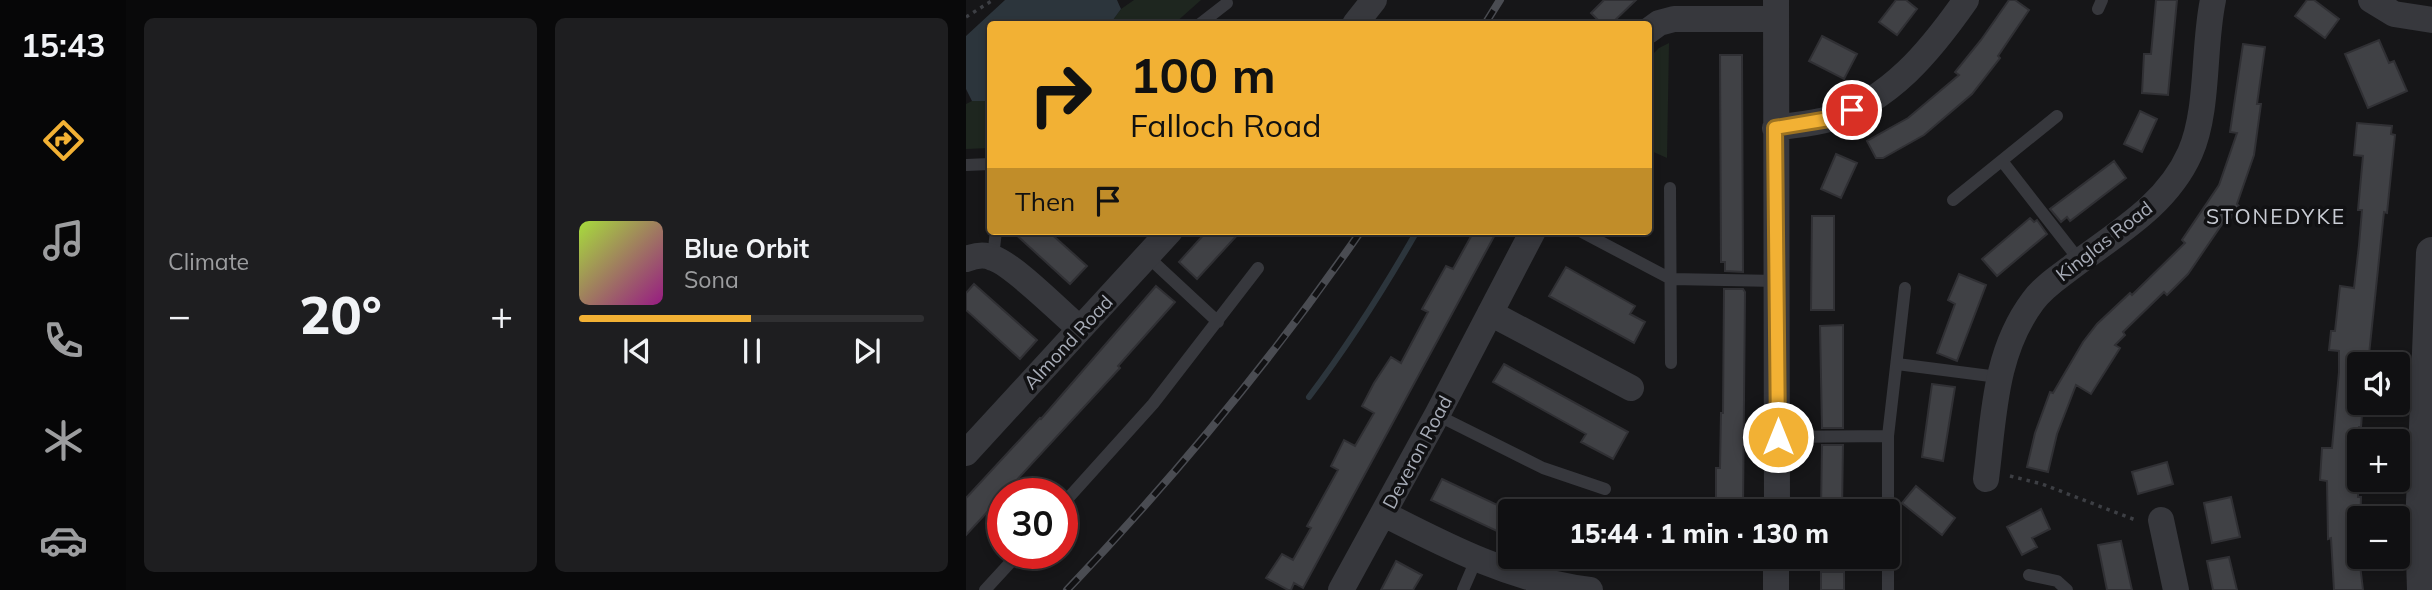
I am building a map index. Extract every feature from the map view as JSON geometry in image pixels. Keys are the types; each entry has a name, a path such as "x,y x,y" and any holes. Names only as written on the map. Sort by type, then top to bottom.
{"street":[{"path":"1357,21 1374,0"},
{"path":"1775,128 1829,119 1852,110 1882,92 1924,57 1966,0"},
{"name":"Kinglas Road","path":"1986,475 1998,377 2005,351 2033,301 2043,289 2144,214 2178,175 2190,154 2199,122 2213,0"},
{"path":"2371,0 2394,14 2432,20"},
{"path":"1652,28 1674,19 1776,10 1777,499"},
{"name":"Almond Road","path":"966,453 1166,235"},
{"name":"Deveron Road","path":"1341,590 1437,415 1531,235"},
{"path":"2423,590 2421,527 2430,376 2432,253"},
{"path":"966,258 993,257 1010,268 1079,328"},
{"path":"1490,313 1631,388"},
{"path":"1384,514 1476,560 1527,578 1590,590"},
{"path":"2162,525 2176,590"},
{"path":"1776,569 1776,590"}],"lane":[{"path":"1204,21 1227,3"},
{"path":"1953,200 2057,117"},
{"path":"2002,161 2080,261"},
{"path":"966,165 987,164"},
{"path":"1670,188 1671,363"},
{"path":"993,257 996,235"},
{"path":"1588,235 1671,279 1778,281"},
{"path":"1147,256 1218,322"},
{"path":"1078,487 1153,404 1258,268"},
{"path":"1888,499 1888,436 1905,288"},
{"path":"1897,364 1998,377"},
{"path":"1437,415 1543,468 1605,489"},
{"path":"1778,437 1888,436"},
{"path":"1463,590 1476,560"},
{"path":"985,590 1004,569"},
{"path":"1888,569 1888,590"},
{"path":"2029,575 2057,581 2067,590"}],"path":[{"path":"966,18 993,0"},
{"path":"1986,475 2042,484 2162,525"}],"shaded area":[{"path":"1005,0 1117,0 1121,9 1112,21 987,21 987,101 972,101 966,89 966,36"},
{"path":"1134,0 1201,0 1177,21 1112,21 1121,9"},
{"path":"1669,43 1667,158 1652,151 1652,55"},
{"path":"972,101 987,101 987,148 966,149 966,104"}],"building":[{"path":"1604,0 1636,0 1614,21 1599,21 1591,13"},
{"path":"1896,0 1906,0 1917,9 1897,35 1879,22"},
{"path":"2009,0 2015,0 2029,10 1998,56 2000,58 1972,94 1924,135 1883,158 1876,158 1867,141 1908,118 1959,75 1955,72"},
{"path":"2156,0 2177,0 2168,95 2142,93 2144,54 2151,54"},
{"path":"2307,0 2314,0 2339,19 2325,38 2295,16"},
{"path":"1822,36 1857,54 1844,79 1809,61"},
{"path":"2379,40 2389,63 2394,61 2407,91 2368,108 2345,54"},
{"path":"2243,44 2265,47 2257,104 2261,104 2254,155 2237,204 2239,206 2230,219 2227,217 2188,274 2167,295 2164,292 2123,332 2125,335 2115,345 2120,348 2091,394 2076,385 2057,434 2048,472 2027,467 2035,433 2050,392 2053,393 2083,342 2097,324 2130,293 2132,295 2185,243 2182,240 2219,185 2237,133 2230,132"},
{"path":"1720,55 1742,55 1743,272 1725,271 1725,262 1721,262"},
{"path":"2140,111 2157,119 2142,152 2124,144"},
{"path":"2357,123 2392,126 2391,134 2395,135 2369,352 2347,352 2347,415 2362,415 2359,429 2347,429 2347,492 2358,492 2358,497 2361,497 2361,506 2347,506 2347,569 2361,569 2363,590 2334,590 2331,538 2328,539 2327,481 2320,480 2322,448 2332,448 2339,372 2339,351 2329,350 2331,331 2335,331 2340,286 2354,288 2359,245 2362,210 2358,210 2363,156 2354,155"},
{"path":"1836,154 1857,163 1841,198 1821,189"},
{"path":"2114,161 2126,178 2070,221 2067,217 2061,222 2050,209"},
{"path":"1812,216 1834,216 1834,310 1811,310"},
{"path":"2030,218 2034,222 2037,220 2047,234 1997,276 1982,259"},
{"path":"1016,235 1052,235 1087,266 1070,284"},
{"path":"1203,235 1237,235 1197,279 1179,262"},
{"path":"1472,235 1495,235 1303,588 1294,583 1291,590 1288,590 1266,578 1282,554 1293,560 1311,528 1307,526 1338,470 1331,466 1344,440 1355,446 1374,413 1362,406 1374,383 1391,357 1401,363 1428,312 1422,309 1446,266 1453,269"},
{"path":"1566,267 1635,306 1630,314 1645,322 1634,343 1549,296"},
{"path":"1959,274 1986,285 1957,361 1937,353 1955,304 1948,300"},
{"path":"974,284 1037,340 1020,359 966,310 966,293"},
{"path":"1156,286 1175,302 1118,366 1120,368 1019,478 987,478 987,512 966,535 966,498 1041,419"},
{"path":"1724,289 1743,289 1743,499 1716,499 1716,468 1720,468"},
{"path":"1843,325 1843,428 1822,428 1820,326"},
{"path":"1504,364 1628,432 1613,459 1581,442 1586,434 1493,382"},
{"path":"1932,384 1955,387 1943,461 1922,457"},
{"path":"1822,445 1843,445 1842,499 1821,499"},
{"path":"2167,462 2173,484 2138,494 2132,472"},
{"path":"1442,479 1498,505 1498,532 1431,500"},
{"path":"1916,486 1955,518 1942,535 1902,503"},
{"path":"2231,497 2240,537 2212,543 2204,503"},
{"path":"2041,509 2050,529 2032,538 2037,547 2022,555 2007,527"},
{"path":"2121,541 2132,590 2107,590 2098,545"},
{"path":"2229,557 2237,590 2213,590 2207,561"},
{"path":"1396,561 1422,575 1413,590 1381,590"},
{"path":"1821,572 1844,572 1844,590 1821,590"}],"waterway":[{"path":"1309,397 1366,316 1415,235"}],"railway":[{"path":"1487,21 1500,0"},
{"path":"1067,590 1146,505 1258,371 1358,235"}],"district":[{"name":"STONEDYKE","path":"2276,217"}],"route":[{"path":"1778,437 1775,128 1829,119 1852,110"}]}
